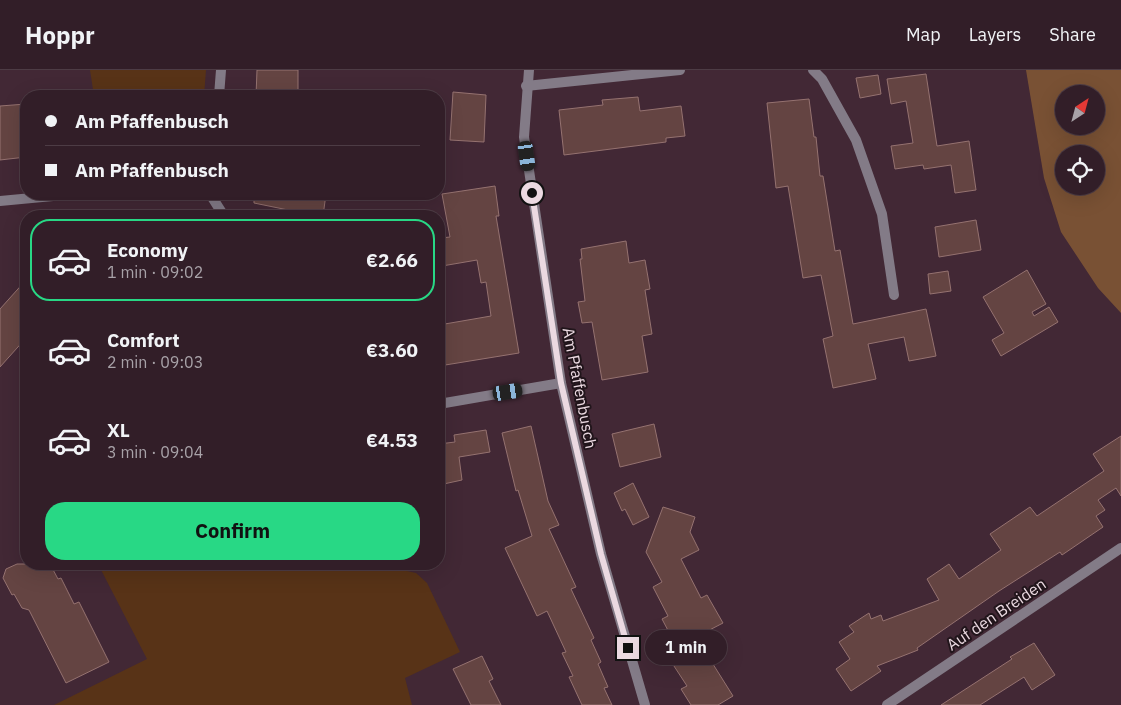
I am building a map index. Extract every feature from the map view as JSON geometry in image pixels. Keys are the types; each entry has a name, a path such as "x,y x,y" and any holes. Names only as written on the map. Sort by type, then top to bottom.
{"street":[{"path":"219,90 221,70"},
{"name":"Am Pfaffenbusch","path":"529,70 526,86 524,137 561,383 601,554 645,705"},
{"path":"526,86 680,70"},
{"path":"813,70 822,79 856,140 882,214 894,295"},
{"path":"0,201 20,199"},
{"path":"445,403 561,383"},
{"name":"Auf den Breiden","path":"887,705 1121,548"}],"shaded area":[{"path":"90,70 206,70 204,90 93,90"},
{"path":"1026,70 1121,70 1121,313 1098,288 1061,232 1044,178"},
{"path":"101,570 402,570 416,573 427,583 460,652 405,678 412,705 54,705 147,659"}],"building":[{"path":"257,70 298,70 298,90 256,90"},
{"path":"926,74 937,146 969,141 976,190 955,193 951,165 924,169 923,165 895,169 891,146 913,143 906,101 891,104 887,79"},
{"path":"878,75 881,94 860,98 856,78"},
{"path":"453,92 486,95 484,142 450,140"},
{"path":"638,97 640,111 681,106 685,136 666,138 666,142 564,155 559,110 603,105 602,100"},
{"path":"809,99 814,137 816,137 820,176 823,176 835,251 840,250 853,324 926,309 936,356 909,361 904,337 868,344 876,379 833,388 823,339 833,336 821,275 803,278 788,186 776,188 767,103"},
{"path":"20,104 20,158 0,160 0,106"},
{"path":"495,186 499,216 496,216 519,353 445,365 445,324 491,316 486,282 481,283 477,260 445,265 445,238 450,237 443,200 445,200 445,194"},
{"path":"254,200 325,200 324,210 288,210 254,203"},
{"path":"976,220 981,250 939,257 935,227"},
{"path":"626,241 629,263 645,260 650,289 645,290 652,334 642,336 648,372 602,380 592,322 582,323 578,302 585,301 580,259 582,259 581,249"},
{"path":"1027,270 1046,304 1032,312 1034,316 1049,307 1058,322 1001,356 992,340 1004,333 983,297"},
{"path":"948,271 951,291 930,294 928,274"},
{"path":"20,287 20,345 0,367 0,309"},
{"path":"654,424 661,457 620,467 612,434"},
{"path":"531,426 548,501 559,525 549,529 576,587 571,589 594,638 591,640 601,662 598,664 608,687 604,688 612,705 582,705 569,677 573,676 562,653 566,652 547,611 537,616 505,548 532,536 518,490 516,491 502,433"},
{"path":"486,430 490,452 459,457 462,480 445,484 445,443 455,442 454,435"},
{"path":"1121,436 1121,496 1116,488 1098,500 1105,510 1096,516 1103,527 1062,555 1060,552 999,591 917,648 918,650 877,666 881,671 851,691 836,669 850,659 839,642 854,632 849,626 869,613 871,619 881,615 883,621 939,600 927,579 949,564 959,579 1001,550 990,534 1030,507 1037,516 1104,471 1093,454"},
{"path":"633,483 649,517 633,525 625,509 622,511 614,493"},
{"path":"663,507 695,517 690,532 699,550 681,559 701,598 707,595 723,623 696,637 733,696 718,705 691,705 681,689 687,686 672,663 682,657 662,619 668,616 653,587 662,582 646,552"},
{"path":"20,564 20,570 53,570 58,579 61,578 74,604 79,602 109,662 66,683 29,610 22,608 3,578 6,569"},
{"path":"1034,643 1055,675 1032,690 1024,677 980,705 941,705 1012,659 1010,657"},
{"path":"482,656 493,679 489,681 501,705 471,705 453,669"}],"route":[{"path":"532,193 561,383 601,554 628,648"}]}
